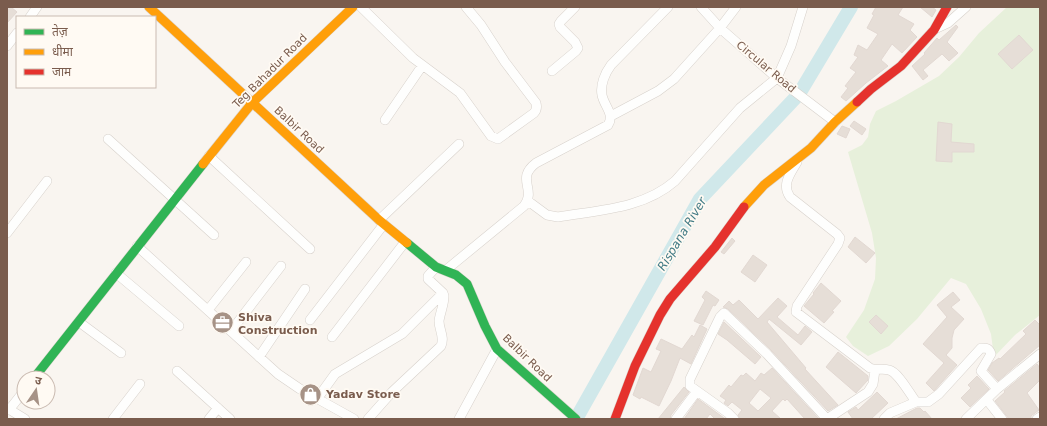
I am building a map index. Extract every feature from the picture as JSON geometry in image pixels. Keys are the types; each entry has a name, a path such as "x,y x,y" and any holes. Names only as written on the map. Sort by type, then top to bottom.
{"street":[{"path":"31,16 37,7"},
{"name":"Balbir Road","path":"149,7 382,222 436,267 456,274 467,284 484,326 497,349 576,419"},
{"name":"Teg Bahadur Road","path":"40,370 174,199 252,103 353,7"},
{"path":"361,7 422,66 460,93 491,136 498,139 536,110 536,103 505,62 481,25 466,7"},
{"path":"552,71 578,48 575,42 560,27 559,24 561,20 575,7"},
{"path":"446,270 524,206 529,196 526,176 530,167 604,128 610,121 611,116 602,96 602,88 606,71 668,7"},
{"path":"611,116 658,91 674,79 720,28 736,7"},
{"path":"528,200 548,215 558,217 613,208 652,197 675,181 740,108 777,78 791,46 803,7"},
{"path":"615,419 634,366 665,306 715,247 749,201 764,185 817,142 835,122 871,89 901,66 935,29 947,7"},
{"path":"935,29 948,23 966,7"},
{"name":"Circular Road","path":"703,8 720,28 777,78 835,122"},
{"path":"7,46 13,34"},
{"path":"386,120 422,66"},
{"path":"108,139 214,235"},
{"path":"310,320 382,222 459,144"},
{"path":"209,156 310,249"},
{"path":"800,156 787,180 785,187 787,193 840,238 838,244 797,306 796,312 870,368 894,372 915,401"},
{"path":"7,233 48,182"},
{"path":"332,337 405,242"},
{"path":"137,246 288,382 317,399 341,416 354,419"},
{"path":"208,310 246,262"},
{"path":"231,331 281,266"},
{"path":"368,419 382,402 441,346 443,339 439,323 444,301 443,293 428,279 428,276 436,267"},
{"path":"116,273 179,326"},
{"path":"259,357 305,289"},
{"path":"317,399 335,374 402,334 443,293"},
{"path":"728,417 690,386 690,379 720,316 725,313 767,354 827,419 868,392 873,384 875,370"},
{"path":"79,322 121,353"},
{"path":"884,419 890,413 915,401 928,402 939,394 981,348 988,348 991,354 981,371 997,389"},
{"path":"459,419 497,349"},
{"path":"966,419 997,389 1040,354"},
{"path":"177,370 230,419"},
{"path":"113,419 140,384"},
{"path":"676,419 697,391"},
{"path":"16,400 8,409 25,419"},
{"path":"987,400 1002,419"},
{"path":"210,419 218,408"}],"green space":[{"path":"1007,7 1040,7 1040,315 1015,335 994,357 991,334 981,309 966,284 951,278 917,319 889,346 868,356 853,346 846,337 864,310 875,279 876,258 872,233 848,152 862,145 868,137 870,124 876,111 939,76 959,57 979,33"}],"building":[{"path":"7,7 11,7 17,12 7,23"},
{"path":"876,7 903,7 898,15 914,24 910,30 917,37 902,53 892,44 881,60 888,66 846,101 841,97 848,88 845,86 856,72 850,68 858,57 854,55 858,45 867,50 878,34 867,28 874,15 872,14"},
{"path":"920,7 932,7 936,10 932,17"},
{"path":"956,25 958,27 947,42 958,53 949,61 942,54 923,70 928,76 923,80 912,66 925,54 924,53 937,38 939,40"},
{"path":"1019,35 1033,50 1012,69 998,54"},
{"path":"854,121 866,129 862,135 850,126"},
{"path":"938,122 952,124 951,142 974,144 974,152 952,152 952,162 936,161"},
{"path":"842,126 850,129 846,138 837,134"},
{"path":"855,237 875,253 866,263 848,247"},
{"path":"732,238 735,241 724,254 721,252"},
{"path":"753,255 767,265 755,282 741,272"},
{"path":"821,283 841,301 824,323 804,306"},
{"path":"706,291 719,300 715,306 713,305 703,325 694,321 705,300 702,297"},
{"path":"953,292 960,300 951,307 964,319 954,330 952,348 946,355 957,365 934,391 926,383 944,363 923,344 947,317 937,305"},
{"path":"778,298 787,306 777,317 798,335 805,326 812,332 801,345 769,319 767,322 806,368 805,369 838,405 828,411 771,350 728,309 723,307 729,301 733,305 739,300 758,319"},
{"path":"876,315 888,326 881,334 869,322"},
{"path":"1035,320 1040,325 1040,345 998,381 988,370 992,363 999,358 1000,359 1026,334 1023,331"},
{"path":"724,322 761,357 755,364 718,334"},
{"path":"700,325 707,329 691,364 680,358 659,406 641,397 640,399 633,395 643,368 651,372 661,351 656,349 661,339 682,349 692,335 694,337"},
{"path":"838,352 868,376 868,380 856,393 826,367"},
{"path":"1037,364 1040,368 1040,380 1027,393 1039,410 1031,416 1031,419 1009,419 995,401 1005,392 1004,391"},
{"path":"772,368 819,419 805,419 787,399 785,401 783,399 772,411 781,419 740,419 738,415 742,410 732,402 728,406 724,403 726,400 720,396 729,385 731,387 741,375 743,376 746,373 755,381 761,373 764,375","holes":["760,389 771,398 758,411 749,403"]},
{"path":"977,376 989,389 970,407 961,398 971,388 968,385"},
{"path":"684,387 689,392 671,415 670,419 658,419"},
{"path":"877,392 888,403 871,419 853,419 848,412 856,407 858,410"},
{"path":"698,399 726,419 715,419 710,414 706,419 684,419"},
{"path":"917,408 920,408 924,412 925,411 932,419 896,419"}],"waterway":[{"name":"Rispana River","path":"576,419 700,199 799,94 851,7"}],"traffic: fast":[{"path":"40,370 203,164"},
{"path":"407,243 436,267 456,275 467,284 485,326 497,349 576,419"}],"traffic: slow":[{"path":"149,7 379,220 407,243"},
{"path":"203,164 252,103 353,7"},
{"path":"744,207 764,185 811,148 835,122 857,102"}],"traffic: jam":[{"path":"857,102 901,66 934,30 947,7"},
{"path":"615,419 635,366 660,315 670,299 715,247 744,207"}],"place":[{"name":"Shiva Construction","path":"222,323"},
{"name":"Yadav Store","path":"310,394"}]}
